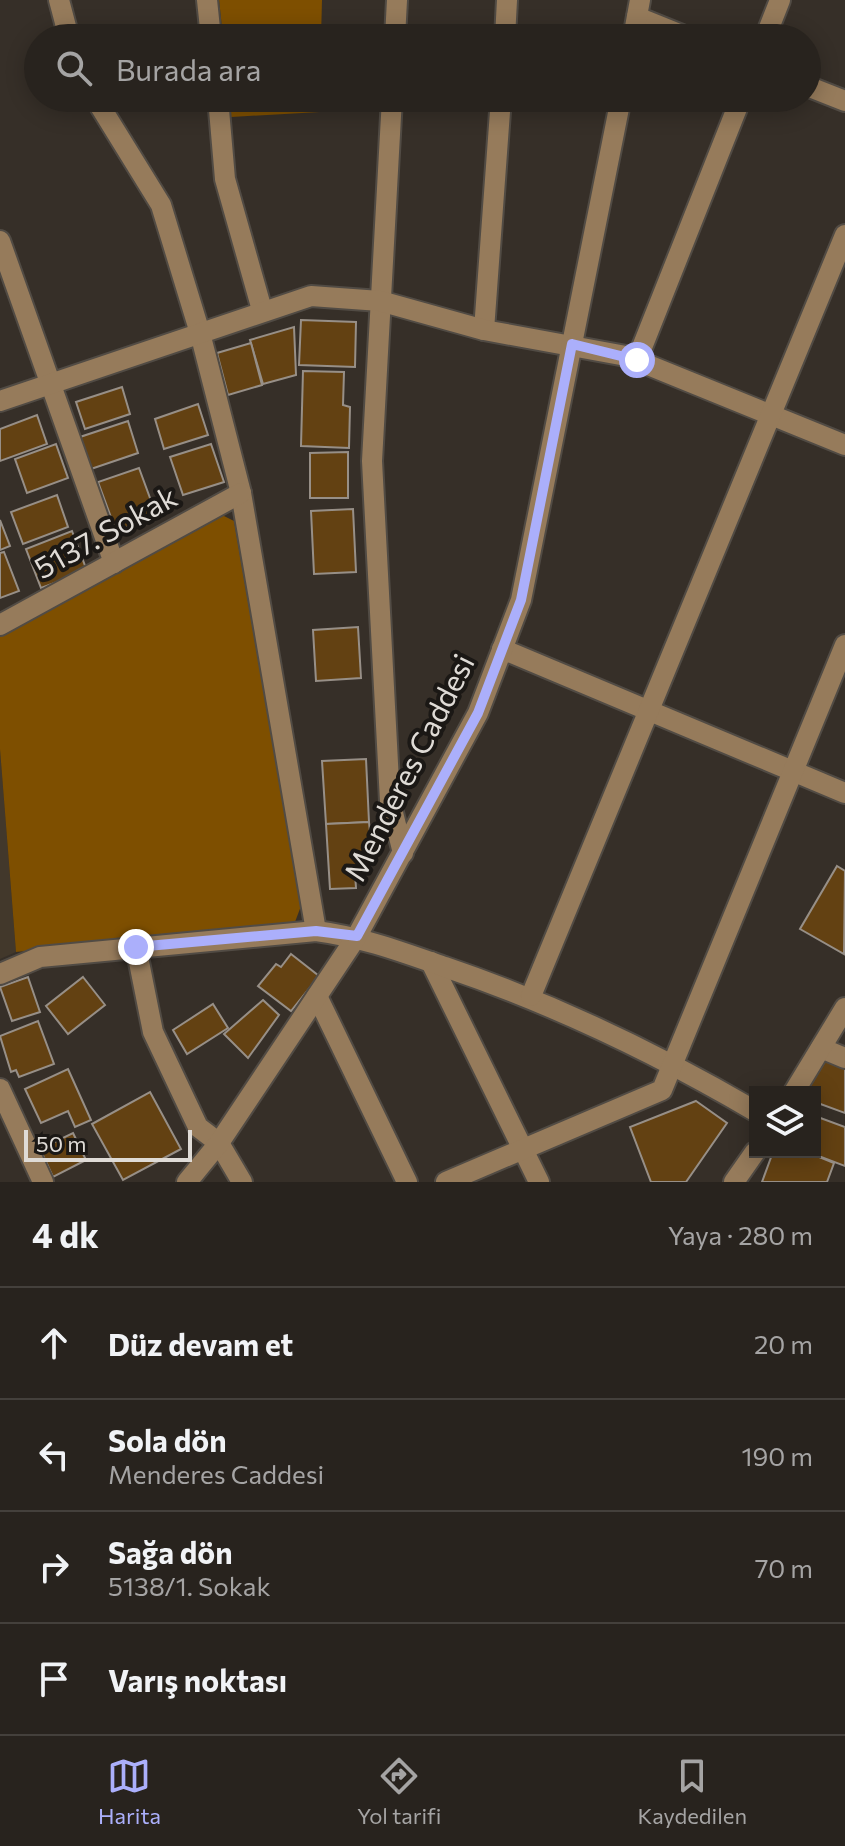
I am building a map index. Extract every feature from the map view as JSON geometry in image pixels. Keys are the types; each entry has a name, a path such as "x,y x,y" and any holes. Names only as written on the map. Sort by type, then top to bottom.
{"street":[{"path":"59,0 65,24"},
{"path":"207,0 210,24"},
{"path":"396,24 397,0"},
{"path":"506,24 507,0"},
{"path":"771,24 780,0"},
{"path":"639,9 665,24"},
{"path":"821,92 845,101"},
{"path":"104,112 161,205 200,333 241,493 316,931"},
{"path":"219,112 225,179 262,310"},
{"path":"391,112 372,461 373,529 390,801 403,853"},
{"path":"484,330 500,112"},
{"name":"Menderes Caddesi","path":"187,1182 219,1143 357,936 478,713 521,600 618,112"},
{"path":"637,360 735,112"},
{"path":"531,996 845,235"},
{"path":"0,241 114,563"},
{"path":"0,401 262,310 311,296 380,301 484,330 572,344 637,360 845,445"},
{"name":"5137. Sokak","path":"0,625 241,493"},
{"path":"446,1182 662,1090 845,645"},
{"path":"502,649 845,793"},
{"path":"0,974 40,957 316,931 357,936 531,996 675,1064 749,1107"},
{"path":"136,947 153,1032 198,1127 219,1143 242,1182"},
{"path":"431,962 539,1182"},
{"path":"317,996 407,1182"},
{"path":"798,1086 845,1008"},
{"path":"821,1048 845,1058"},
{"path":"0,1089 43,1182"},
{"path":"734,1182 751,1158"},
{"path":"750,1182 760,1158"}],"shaded area":[{"path":"219,0 322,0 321,24 222,24"},
{"path":"230,112 320,112 231,117"},
{"path":"220,514 234,521 301,906 295,922 16,952 0,749 0,635"},
{"path":"0,749 16,952 0,959"}],"building":[{"path":"301,320 356,322 355,367 299,365"},
{"path":"294,327 296,375 263,384 250,340"},
{"path":"251,343 262,385 228,395 217,353"},
{"path":"303,371 344,372 343,405 350,407 349,448 301,446"},
{"path":"122,387 130,414 85,429 76,402"},
{"path":"198,404 208,435 164,449 155,419"},
{"path":"37,415 47,444 0,461 0,429"},
{"path":"128,421 138,453 91,469 80,437"},
{"path":"56,444 68,478 27,493 15,459"},
{"path":"211,444 224,482 183,495 170,457"},
{"path":"348,452 348,498 310,498 310,453"},
{"path":"139,468 157,517 116,531 98,482"},
{"path":"57,495 68,527 23,544 11,512"},
{"path":"353,509 356,572 314,574 311,511"},
{"path":"0,520 10,546 0,550"},
{"path":"72,531 87,571 41,588 26,549"},
{"path":"4,552 19,591 0,598 0,553"},
{"path":"358,627 361,678 316,681 313,630"},
{"path":"366,759 369,822 326,824 322,761"},
{"path":"369,822 372,854 366,855 362,872 355,873 356,888 330,889 326,824"},
{"path":"837,866 845,871 844,954 800,929"},
{"path":"291,954 319,976 291,1011 258,986 276,964 281,967"},
{"path":"28,977 40,1012 12,1021 0,987"},
{"path":"83,977 105,1005 68,1034 46,1006"},
{"path":"263,1000 279,1015 248,1058 224,1034"},
{"path":"213,1004 228,1028 187,1054 173,1030"},
{"path":"38,1021 54,1064 19,1077 16,1070 11,1072 0,1036"},
{"path":"818,1057 845,1066 845,1113 821,1104 821,1086 807,1086"},
{"path":"68,1069 91,1120 75,1127 68,1111 41,1123 25,1089"},
{"path":"150,1092 181,1149 123,1180 92,1124"},
{"path":"696,1101 727,1123 686,1182 651,1182 630,1127"},
{"path":"821,1118 845,1127 845,1166 821,1157"},
{"path":"73,1133 86,1160 53,1177 40,1149"},
{"path":"771,1158 821,1158 834,1163 827,1182 762,1182"}],"route":[{"path":"136,947 316,931 357,936 478,713 521,600 572,344 637,360"}]}
